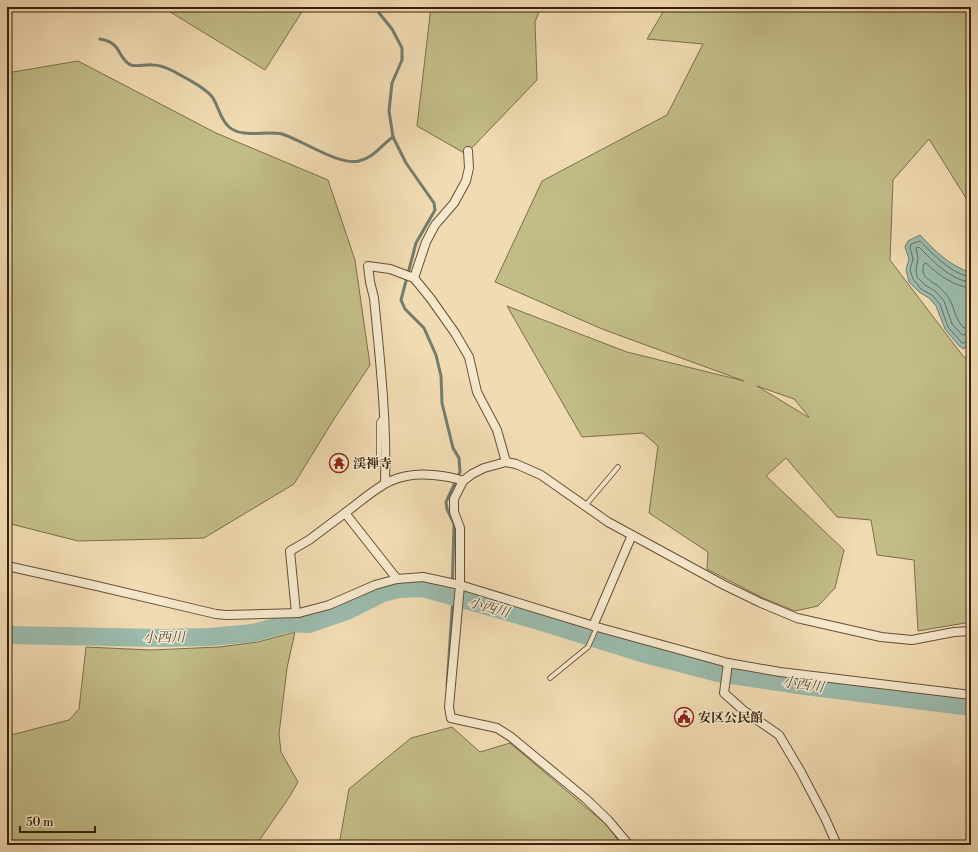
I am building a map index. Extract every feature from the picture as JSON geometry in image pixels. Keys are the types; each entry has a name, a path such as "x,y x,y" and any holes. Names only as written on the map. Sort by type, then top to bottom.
{"street":[{"path":"414,278 429,236 435,225 454,203 466,181 469,168 468,151"},
{"path":"385,483 385,415 374,298 368,266 390,269 414,278 455,333 469,357 478,392 497,430 506,462"},
{"path":"629,845 608,820 586,799 497,728 451,718 449,707 460,585 460,528 454,512 454,499 463,481 472,474 484,468 506,462 516,464 541,475 608,522 724,585 797,618 881,637 912,640 954,632 971,631"},
{"path":"296,613 290,551 309,540 385,483 398,477 412,474 453,477 463,481"},
{"path":"345,513 397,579"},
{"path":"595,627 632,535"},
{"path":"7,566 216,614 254,615 296,613 329,606 375,585 397,579 423,577 460,585 595,627 728,663 780,672 971,695"},
{"path":"728,663 724,693 743,710 779,735 801,772 837,845"}],"lane":[{"path":"379,459 379,422 385,415"},
{"path":"585,506 618,467"},
{"path":"550,678 588,647 595,627"}],"shaded area":[{"path":"162,7 305,7 265,70"},
{"path":"431,7 541,7 535,22 537,80 466,154 417,126"},
{"path":"666,7 971,7 971,206 929,139 893,180 890,260 963,356 971,362 971,622 918,631 914,560 877,555 871,520 837,517 786,458 766,476 844,550 835,588 818,606 795,611 763,598 707,569 708,552 649,513 658,446 643,433 582,437 507,306 627,352 744,381 602,329 495,282 542,181 667,115 703,44 647,39","holes":["757,386 794,399 809,417"]},
{"path":"78,61 216,133 328,180 355,260 370,365 334,419 294,484 204,538 78,541 7,523 7,73"},
{"path":"295,632 287,668 279,734 281,752 298,782 256,845 7,845 7,736 69,720 79,709 86,647 151,650 219,647 258,642"},
{"path":"452,727 480,752 510,743 608,826 621,845 339,845 349,789 411,738"}],"water":[{"path":"920,235 943,257 963,270 971,273 971,340 964,349 959,346 945,329 936,306 929,298 919,292 909,282 906,270 909,259 905,247 908,241"}],"waterway":[{"path":"378,7 379,13 392,29 402,48 402,60 392,83 389,111 393,137 406,163 434,203 435,210 416,243 401,300 405,309 424,328 436,355 441,376 442,403 453,448 459,458 460,472 446,502 447,509 454,524 452,597"},
{"path":"100,39 113,44 128,64 136,66 150,65 163,67 200,86 213,98 226,124 235,131 241,133 282,134 320,152 351,162 369,157 393,137"},
{"name":"小西川","path":"7,635 161,638 209,637 253,633 289,623 309,624 347,611 383,593 399,589 423,588 532,619 641,653 718,673 805,686 971,707"},
{"path":"447,686 453,597"}],"place":[{"name":"渓禅寺","path":"339,463"},
{"name":"安区公民館","path":"684,717"}]}
